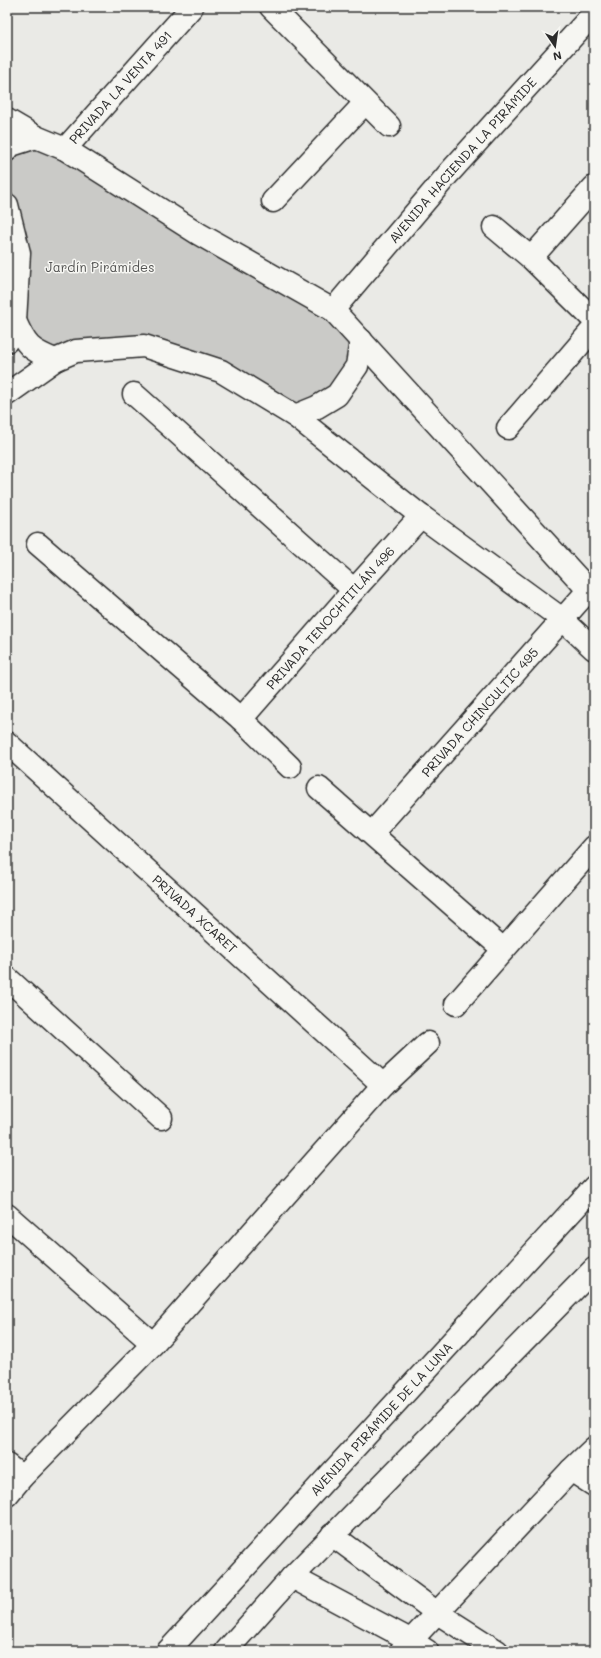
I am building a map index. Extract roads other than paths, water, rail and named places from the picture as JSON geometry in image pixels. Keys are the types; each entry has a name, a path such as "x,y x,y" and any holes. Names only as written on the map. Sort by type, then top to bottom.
{"street":[{"name":"PRIVADA LA VENTA 491","path":"65,149 192,7"},
{"path":"271,7 389,126"},
{"name":"AVENIDA HACIENDA LA PIRÁMIDE","path":"333,310 449,173 594,13"},
{"path":"273,201 365,103"},
{"path":"7,120 36,137 65,149 199,234 333,310 592,590"},
{"path":"7,150 11,145 36,137"},
{"path":"531,258 594,187"},
{"path":"7,205 19,253 15,321 7,341"},
{"path":"494,227 531,258 594,320"},
{"path":"15,321 24,341 37,353 55,360"},
{"path":"508,428 594,328"},
{"path":"295,416 317,407 336,395 357,366 361,340"},
{"path":"7,394 55,360 76,351 144,346 221,371 295,416 421,516 562,619 594,649"},
{"path":"134,394 354,590"},
{"name":"PRIVADA TENOCHTITLÁN 496","path":"241,719 421,516"},
{"path":"38,544 241,719 290,766"},
{"name":"PRIVADA CHINCULTIC 495","path":"372,833 562,619 592,590"},
{"name":"PRIVADA XCARET","path":"7,743 383,1085"},
{"path":"319,788 503,949"},
{"path":"456,1004 594,847"},
{"path":"7,978 160,1118"},
{"path":"7,1495 15,1471 153,1344 383,1085 428,1043"},
{"name":"AVENIDA PIRÁMIDE DE LA LUNA","path":"168,1651 594,1187"},
{"path":"7,1215 153,1344"},
{"path":"226,1651 332,1535 594,1269"},
{"path":"292,1577 413,1647 436,1612 571,1470 594,1448"},
{"path":"571,1470 594,1485"},
{"path":"332,1535 436,1612 497,1651"}],"park label":[{"name":"Jardín Pirámides","path":"100,267"}]}
